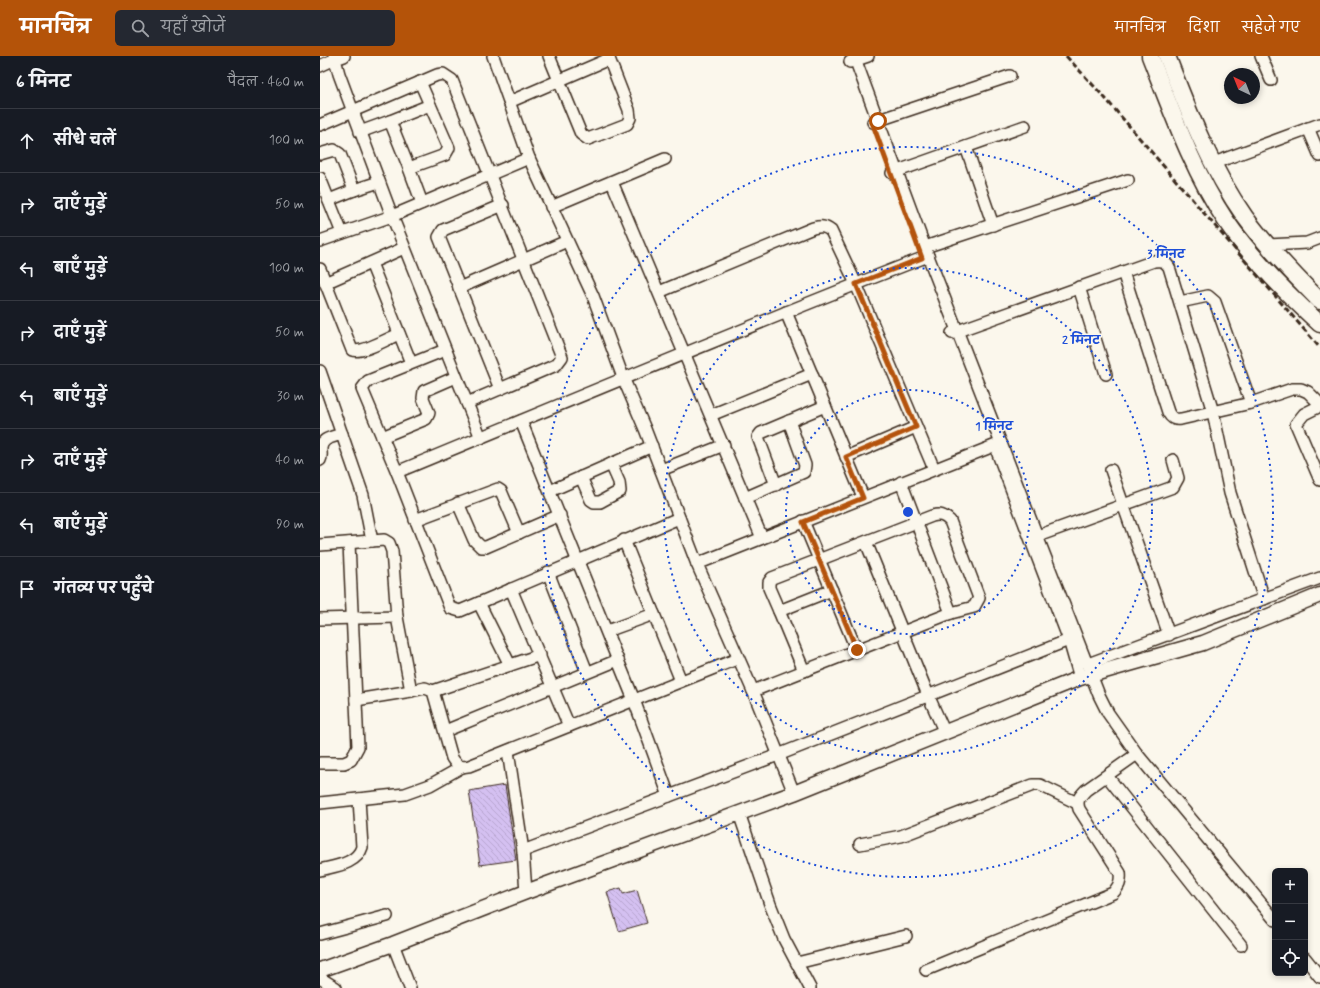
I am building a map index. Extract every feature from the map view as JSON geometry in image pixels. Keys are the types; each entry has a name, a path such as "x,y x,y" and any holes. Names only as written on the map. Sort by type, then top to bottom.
{"highway":[{"path":"1150,56 1191,156 1209,192 1227,222 1255,258 1298,304 1320,324"},
{"path":"1167,56 1185,102 1230,193 1268,246 1320,301"}],"main road":[{"path":"320,970 794,793 945,733 1087,672 1203,643 1320,595"}],"street":[{"path":"493,56 529,158 593,296 624,380 652,446 696,564 737,659 753,691 794,793"},
{"path":"509,102 559,81 609,58 629,110 630,118 627,124 592,139 588,139 581,134 559,81 549,56"},
{"path":"868,56 852,58 925,254 1087,672"},
{"path":"1261,56 1271,80"},
{"path":"320,66 337,57 360,132 404,248 481,438"},
{"path":"320,126 437,75 443,74 452,80 503,205 562,357 556,365 466,403"},
{"path":"875,121 1010,76"},
{"path":"409,168 445,155 448,152 447,144 420,82"},
{"path":"360,132 430,105"},
{"path":"390,121 422,203"},
{"path":"1214,163 1320,124"},
{"path":"894,172 1025,126"},
{"path":"1308,128 1320,156"},
{"path":"966,147 993,225"},
{"path":"320,154 334,150 340,154 354,190"},
{"path":"320,241 392,216 529,158"},
{"path":"551,207 665,160"},
{"path":"320,178 342,234"},
{"path":"397,472 624,380 685,352 856,284 993,225 1128,180"},
{"path":"329,200 379,182"},
{"path":"612,182 685,352 762,538"},
{"path":"500,389 440,242 440,233 443,230 503,205"},
{"path":"659,292 820,226 827,227 831,231 856,284 934,469"},
{"path":"1268,246 1307,243 1320,238"},
{"path":"459,288 567,241"},
{"path":"325,283 404,248"},
{"path":"955,332 1154,261 1160,260 1166,262 1180,302 1213,412 1230,493 1264,599"},
{"path":"370,263 411,364"},
{"path":"320,269 352,350 363,350 399,334"},
{"path":"1123,272 1168,412 1176,420 1251,403 1292,389 1301,389 1308,392 1320,405 1304,414 1296,424 1320,480"},
{"path":"1079,288 1106,374"},
{"path":"1180,302 1208,296 1215,302 1251,403"},
{"path":"786,312 863,498"},
{"path":"445,350 368,381 362,389 397,472 450,608 460,611 548,572 679,518"},
{"path":"320,371 322,382 363,495 372,541"},
{"path":"711,415 812,374"},
{"path":"382,437 426,419 429,413 423,398 424,391 456,377"},
{"path":"776,485 758,437 761,433 825,406"},
{"path":"521,421 607,631 669,796"},
{"path":"745,498 801,475 806,469 789,421"},
{"path":"846,457 916,427"},
{"path":"320,460 322,457 320,445 323,441 342,434"},
{"path":"696,564 998,444"},
{"path":"661,470 724,445"},
{"path":"550,491 652,446"},
{"path":"1034,537 1173,487 1178,478 1173,460"},
{"path":"581,477 591,500 594,502 600,502 620,491 619,482 611,464"},
{"path":"1111,470 1169,634"},
{"path":"901,482 952,614"},
{"path":"416,520 494,490 501,491 519,533"},
{"path":"458,503 474,540 482,547 486,548 560,515"},
{"path":"753,691 974,606 979,598 976,585 950,521 946,516 940,514 932,516 772,578 769,582 769,588 804,671"},
{"path":"803,522 857,650"},
{"path":"1034,537 1069,640 1108,714 1137,754 1272,916"},
{"path":"320,546 384,540 389,543 392,551 397,617 411,690"},
{"path":"624,540 681,681"},
{"path":"866,542 928,696 945,733"},
{"path":"320,763 344,763 351,760 356,754 358,746 349,543"},
{"path":"548,572 587,672"},
{"path":"1087,672 1169,634 1320,578"},
{"path":"511,589 569,726"},
{"path":"779,612 832,590"},
{"path":"479,603 510,665"},
{"path":"607,631 654,614"},
{"path":"320,619 397,617"},
{"path":"523,851 778,755 1069,640"},
{"path":"356,700 425,688 433,691 540,655"},
{"path":"320,803 417,791 462,767 508,751 737,659"},
{"path":"445,731 618,660"},
{"path":"433,691 452,758 456,765 462,767"},
{"path":"508,751 523,851 526,892"},
{"path":"926,970 1113,893 1118,888 1121,880 1120,873 1079,809 1077,803 1079,797 1086,790 1137,754"},
{"path":"1107,776 1241,945"},
{"path":"860,844 901,836 1032,785 1040,785 1077,803"},
{"path":"320,870 350,861 360,854 362,847 359,799"},
{"path":"739,813 770,904 784,939 810,988"},
{"path":"320,934 387,916"},
{"path":"797,963 906,936"},
{"path":"393,944 410,988"},
{"path":"1308,962 1320,977"},
{"path":"320,978 336,988"}],"building":[{"path":"505,785 516,860 480,865 469,791"},
{"path":"621,888 623,894 637,890 647,923 619,931 607,892"}],"railway":[{"path":"1066,56 1105,98 1320,348"}],"route":[{"path":"857,650 803,522 863,498 846,457 916,427 856,284 922,258 872,122 878,121"}]}
